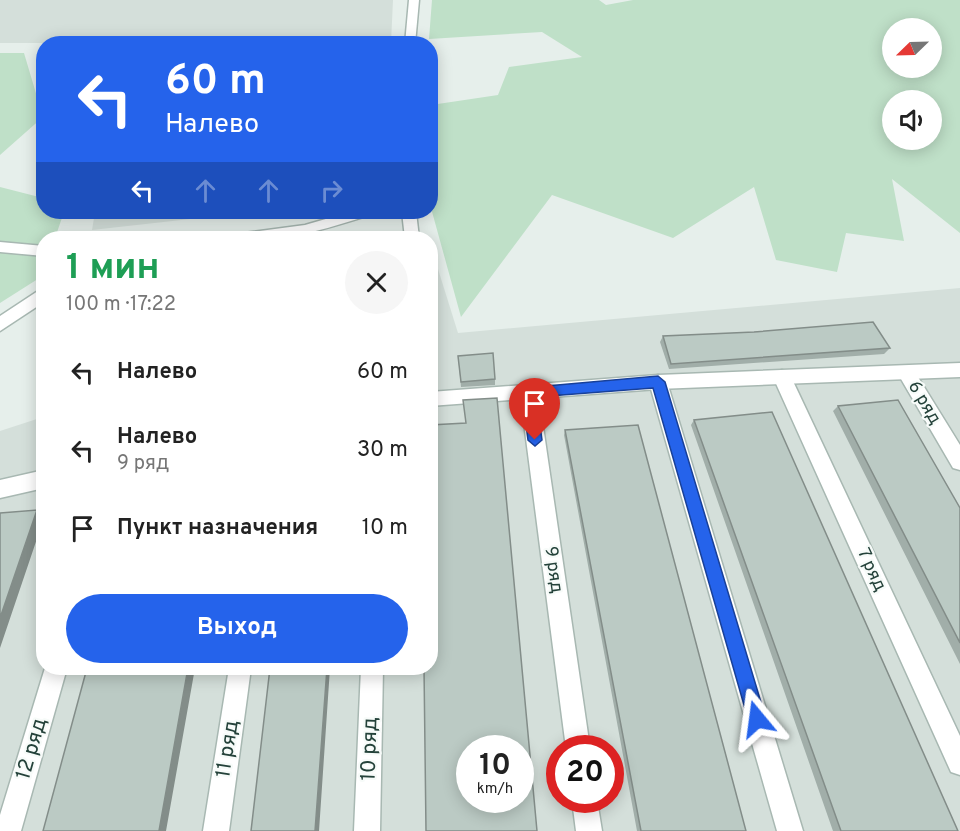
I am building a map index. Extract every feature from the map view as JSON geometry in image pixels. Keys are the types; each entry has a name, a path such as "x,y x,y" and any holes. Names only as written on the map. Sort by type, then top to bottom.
{"street":[{"path":"411,36 414,0"},
{"path":"297,231 341,219"},
{"path":"0,247 36,250"},
{"path":"0,325 36,299"},
{"path":"438,398 658,382 907,374 960,370"},
{"name":"6 ряд","path":"907,374 960,462"},
{"name":"7 ряд","path":"782,377 960,763"},
{"path":"658,382 790,831"},
{"name":"9 ряд","path":"529,392 576,735"},
{"path":"0,489 36,481"},
{"name":"12 ряд","path":"8,831 54,675"},
{"name":"11 ряд","path":"216,831 239,675"},
{"name":"10 ряд","path":"367,831 372,675"},
{"path":"587,813 589,831"}],"shaded area":[{"path":"0,0 393,0 391,36 36,36 36,43 0,43"},
{"path":"94,219 190,219 92,230"},
{"path":"438,269 458,333 960,288 960,831 0,831 0,431 36,419 36,675 438,675"}],"green space":[{"path":"432,0 599,0 606,5 633,0 960,0 960,233 892,179 904,241 846,233 837,272 776,260 754,187 673,238 552,195 461,317 434,219 438,219 438,104 498,95 509,67 582,57 542,32 438,38 438,36 429,36"},
{"path":"0,53 24,53 36,93 36,123 0,155"},
{"path":"0,187 36,196 36,219 62,219 57,231 36,231 36,280 0,303"}],"building":[{"path":"873,322 890,348 671,364 663,336 754,332"},
{"path":"493,353 495,379 461,382 458,356"},
{"path":"497,398 528,735 456,735 456,813 534,813 534,799 537,831 426,831 424,675 438,675 438,425 466,423 463,400"},
{"path":"898,400 960,508 960,643 838,406"},
{"path":"772,412 958,831 841,831 694,420"},
{"path":"638,425 746,831 641,831 565,430"},
{"path":"36,510 0,618 0,513"},
{"path":"85,675 187,675 159,831 43,831"},
{"path":"269,675 326,675 315,831 251,831"}],"route":[{"path":"535,440 529,392 658,382 757,719"}]}
